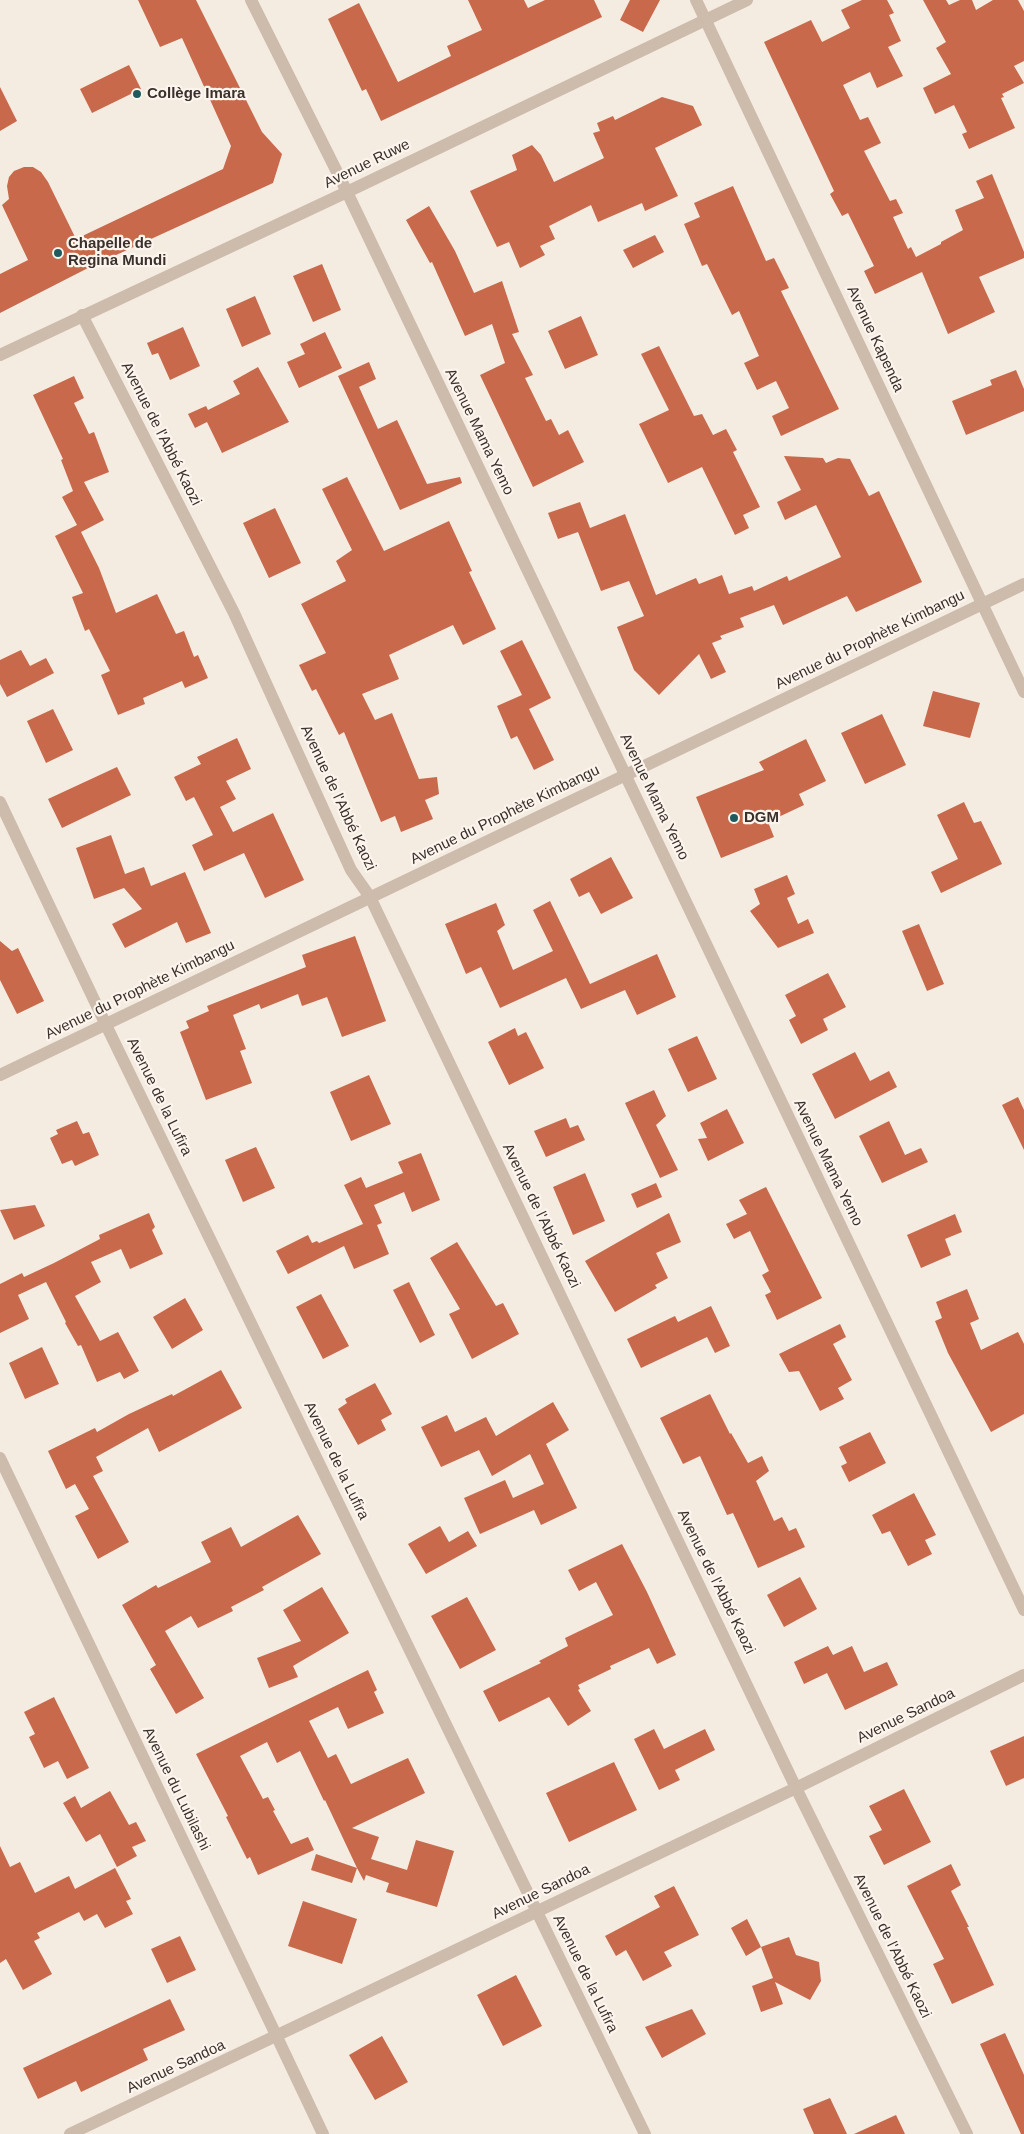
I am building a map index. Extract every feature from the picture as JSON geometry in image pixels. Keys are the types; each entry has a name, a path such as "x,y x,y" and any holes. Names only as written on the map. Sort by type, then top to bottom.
{"street":[{"name":"Avenue Mama Yemo","path":"251,0 347,192 1024,1610"},
{"name":"Avenue Kapenda","path":"696,0 1024,692"},
{"name":"Avenue Ruwe","path":"0,355 347,192 747,0"},
{"name":"Avenue de l'Abbé Kaozi","path":"82,316 234,613 351,870 370,897 796,1788 967,2134"},
{"name":"Avenue du Prophète Kimbangu","path":"0,1075 1024,584"},
{"name":"Avenue de la Lufira","path":"0,802 106,1025 645,2134"},
{"name":"Avenue du Lubilashi","path":"0,1458 323,2134"},
{"name":"Avenue Sandoa","path":"70,2134 796,1788 1024,1676"}],"building":[{"path":"138,0 196,0 262,132 282,154 273,183 90,267 0,313 0,274 28,260 2,205 9,199 7,186 9,177 14,171 24,167 33,167 41,172 48,182 76,239 223,169 231,146 182,38 160,47"},
{"path":"468,0 524,0 528,8 545,0 594,0 602,17 381,121 366,89 362,91 328,19 359,3 398,82 451,56 447,46 482,30"},
{"path":"630,0 660,0 643,32 620,20"},
{"path":"862,0 887,0 894,13 889,15 901,41 888,47 903,76 877,88 870,72 843,85 860,120 868,117 881,143 864,151 890,201 896,199 903,213 893,217 908,249 911,247 916,257 963,230 955,210 984,198 976,181 992,174 1024,252 1024,258 979,277 995,312 948,334 922,272 875,294 864,271 874,266 848,213 842,216 830,194 834,191 764,42 811,20 822,42 850,28 841,10"},
{"path":"923,0 946,0 949,5 960,0 972,0 976,10 993,0 1018,0 1024,11 1024,61 1014,66 1024,83 1002,94 1004,97 1001,98 1015,128 969,149 962,134 967,132 954,105 935,114 923,88 951,74 936,48 946,42"},
{"path":"129,65 141,89 92,113 80,89"},
{"path":"0,87 17,121 0,131"},
{"path":"662,97 693,106 702,125 655,148 678,196 645,211 642,203 598,222 591,205 549,226 555,239 540,246 545,255 520,268 509,242 497,247 470,191 517,170 512,155 532,145 541,155 554,182 604,158 593,133 600,131 597,123 613,116 615,120"},
{"path":"733,186 766,261 774,258 789,288 781,291 839,409 781,436 772,416 789,408 776,381 757,390 744,363 759,356 739,311 732,315 707,264 702,266 684,224 700,217 694,203"},
{"path":"429,206 455,251 474,293 502,281 519,332 512,334 533,375 525,378 546,421 551,419 559,435 568,430 584,462 533,487 480,375 505,363 492,324 465,336 432,262 430,263 406,220"},
{"path":"655,235 664,252 633,268 623,250"},
{"path":"322,264 341,310 313,322 293,276"},
{"path":"255,296 271,334 242,347 226,309"},
{"path":"581,316 598,355 565,369 548,331"},
{"path":"183,327 200,366 170,380 158,353 152,355 147,343"},
{"path":"325,332 342,368 299,388 287,362 305,354 300,344"},
{"path":"659,346 694,416 702,414 713,435 726,429 737,450 733,452 760,507 743,515 749,528 735,535 702,467 668,483 639,424 669,410 641,354"},
{"path":"369,362 376,379 359,387 378,429 397,420 427,484 460,477 462,483 400,510 338,376"},
{"path":"258,367 289,422 222,453 207,422 195,428 188,414 206,406 208,410 240,394 233,381"},
{"path":"1016,370 1024,389 1024,411 966,435 952,401 992,385 990,380"},
{"path":"74,376 84,398 74,403 89,434 94,432 109,472 84,482 104,520 81,532 99,568 116,613 157,594 176,634 184,631 194,657 198,655 208,678 185,688 182,681 143,698 145,704 118,715 101,675 110,671 89,629 85,631 72,597 83,593 55,536 77,525 62,497 73,491 61,460 63,459 33,395"},
{"path":"784,456 823,458 826,463 838,458 850,459 869,496 879,491 922,582 856,612 847,596 783,625 774,605 740,618 744,627 720,636 722,639 712,643 726,672 711,679 699,654 659,695 634,670 617,627 644,616 629,581 601,591 578,532 558,539 548,513 580,502 590,528 625,514 656,595 696,578 699,584 722,575 729,594 752,586 754,591 787,576 789,581 841,557 816,505 785,520 777,502 801,490"},
{"path":"347,477 384,551 449,521 472,571 469,572 496,629 463,645 453,625 389,655 399,679 362,694 375,720 392,713 419,779 437,777 439,794 425,800 433,819 401,832 395,816 381,822 344,732 339,735 316,689 312,691 299,665 326,653 301,604 346,581 336,561 352,550 322,489"},
{"path":"275,508 301,563 269,578 243,523"},
{"path":"522,640 551,698 529,709 554,760 534,770 517,736 511,739 497,706 522,695 500,651"},
{"path":"21,650 30,666 46,658 54,673 7,697 0,684 0,660"},
{"path":"933,691 980,703 970,738 923,726"},
{"path":"53,709 73,750 46,763 27,721"},
{"path":"882,714 906,765 865,784 841,733"},
{"path":"237,738 251,769 226,781 236,799 220,807 233,832 273,813 304,880 265,898 244,853 204,871 192,845 213,835 194,797 186,801 174,777 201,764 197,757"},
{"path":"806,739 826,781 799,794 804,805 768,822 774,837 721,858 696,797 764,770 759,762"},
{"path":"117,767 131,795 62,828 48,799"},
{"path":"964,802 974,823 981,821 1002,864 941,893 931,872 958,859 937,815"},
{"path":"111,835 125,874 144,867 151,886 185,872 211,933 186,943 177,922 125,948 112,924 142,909 124,888 94,899 76,848"},
{"path":"611,857 633,898 601,914 589,892 579,897 570,879"},
{"path":"787,875 795,894 787,898 798,924 808,919 814,933 778,948 750,911 760,904 754,889"},
{"path":"550,901 590,984 657,954 676,997 637,1015 625,990 581,1009 566,978 500,1008 481,967 466,974 445,924 496,903 505,925 497,931 513,970 553,951 533,910"},
{"path":"919,924 944,984 927,991 902,931"},
{"path":"355,936 386,1021 342,1037 327,997 302,1006 298,994 261,1009 259,1004 233,1015 246,1049 240,1051 252,1083 206,1100 180,1032 189,1028 186,1021 209,1011 207,1006 306,967 302,955"},
{"path":"0,941 12,951 18,948 44,1001 17,1014 0,980"},
{"path":"828,973 846,1007 823,1019 828,1030 801,1044 789,1020 796,1016 785,995"},
{"path":"515,1028 518,1036 526,1032 544,1068 509,1085 488,1042"},
{"path":"697,1036 717,1079 688,1092 668,1049"},
{"path":"855,1052 870,1081 889,1071 897,1087 835,1119 812,1074"},
{"path":"369,1075 391,1124 351,1141 330,1092"},
{"path":"654,1090 666,1116 656,1125 678,1170 660,1178 625,1103"},
{"path":"1018,1097 1024,1110 1024,1150 1002,1105"},
{"path":"727,1109 744,1143 708,1161 698,1139 707,1138 700,1123"},
{"path":"566,1118 570,1128 578,1125 585,1140 546,1157 534,1131"},
{"path":"77,1121 83,1134 89,1132 99,1155 75,1166 72,1160 62,1164 50,1138 58,1134 56,1130"},
{"path":"889,1121 905,1155 921,1148 928,1162 882,1183 859,1136"},
{"path":"256,1147 275,1188 243,1202 225,1160"},
{"path":"421,1153 440,1200 412,1212 404,1192 374,1205 382,1223 377,1225 389,1254 354,1269 344,1246 288,1274 276,1251 308,1235 312,1243 317,1241 319,1243 363,1224 344,1185 361,1177 366,1188 403,1173 398,1162"},
{"path":"585,1173 605,1221 573,1235 553,1187"},
{"path":"656,1183 662,1197 637,1208 631,1194"},
{"path":"766,1187 822,1298 777,1320 765,1295 771,1292 762,1275 769,1271 750,1231 734,1239 726,1224 747,1214 739,1200"},
{"path":"35,1205 45,1226 14,1240 0,1210"},
{"path":"149,1213 155,1227 152,1230 163,1254 130,1269 121,1249 91,1262 101,1282 75,1296 100,1341 118,1332 139,1371 124,1379 120,1372 97,1382 81,1345 78,1346 65,1323 46,1282 18,1295 29,1319 0,1333 0,1284 22,1273 24,1277 54,1263 100,1239 99,1235"},
{"path":"669,1213 681,1242 656,1253 668,1278 655,1285 657,1288 615,1312 585,1261"},
{"path":"955,1214 962,1232 945,1239 951,1255 921,1268 907,1235"},
{"path":"457,1242 496,1306 503,1303 519,1334 472,1359 449,1314 460,1309 430,1258"},
{"path":"409,1282 435,1335 420,1343 393,1290"},
{"path":"967,1289 979,1319 970,1323 981,1350 1018,1332 1024,1344 1024,1414 991,1432 948,1353 935,1321 942,1318 936,1302"},
{"path":"321,1294 349,1346 323,1359 296,1307"},
{"path":"185,1298 203,1330 172,1349 153,1317"},
{"path":"711,1306 730,1346 715,1353 707,1337 641,1368 627,1339 675,1316 678,1322"},
{"path":"840,1324 846,1337 833,1344 852,1380 838,1388 844,1399 820,1411 799,1371 789,1372 779,1354"},
{"path":"42,1347 59,1384 25,1399 9,1363"},
{"path":"221,1370 242,1408 159,1452 148,1428 96,1457 103,1471 93,1476 129,1542 98,1559 75,1516 89,1509 75,1484 66,1489 48,1451 95,1428 97,1432 129,1414 172,1394 173,1396"},
{"path":"375,1383 392,1414 381,1420 386,1430 358,1445 338,1409 347,1403 345,1399"},
{"path":"710,1394 730,1434 748,1463 762,1456 769,1471 756,1481 774,1521 782,1517 789,1531 796,1528 805,1547 758,1568 733,1513 727,1515 700,1456 683,1464 660,1418"},
{"path":"553,1402 569,1430 546,1444 577,1508 541,1525 534,1510 480,1534 464,1498 505,1480 513,1498 544,1484 530,1454 492,1476 479,1450 441,1467 421,1427 447,1415 455,1432 486,1417 496,1436"},
{"path":"870,1432 886,1463 849,1482 841,1466 847,1463 839,1447"},
{"path":"914,1493 936,1535 925,1540 932,1554 908,1566 890,1531 882,1534 872,1515"},
{"path":"298,1515 321,1554 262,1587 264,1590 231,1607 233,1611 198,1628 191,1616 165,1631 204,1698 176,1714 150,1669 156,1665 122,1605 156,1585 158,1588 211,1562 201,1542 231,1527 241,1547"},
{"path":"440,1526 449,1542 468,1531 477,1546 426,1574 408,1544"},
{"path":"622,1544 676,1655 657,1664 649,1648 610,1666 611,1669 578,1685 580,1689 578,1690 591,1711 568,1726 549,1697 499,1722 483,1691 541,1663 539,1661 568,1646 565,1638 613,1615 596,1582 579,1591 568,1570"},
{"path":"800,1577 817,1609 784,1627 767,1595"},
{"path":"322,1587 349,1633 293,1666 298,1677 269,1688 257,1658 301,1641 283,1610"},
{"path":"467,1597 496,1650 460,1669 431,1616"},
{"path":"828,1646 833,1655 852,1646 864,1672 887,1662 898,1685 845,1710 827,1673 804,1684 794,1662"},
{"path":"368,1670 377,1690 374,1692 384,1713 348,1729 338,1707 309,1721 328,1758 336,1754 351,1784 408,1758 425,1793 352,1828 379,1837 371,1859 407,1870 416,1840 454,1851 437,1907 386,1892 389,1883 366,1875 364,1881 300,1751 277,1763 267,1742 240,1756 263,1799 268,1797 275,1810 273,1811 291,1844 308,1837 314,1850 258,1875 250,1857 247,1859 226,1817 228,1816 196,1754"},
{"path":"54,1697 89,1768 67,1779 58,1761 44,1768 29,1737 35,1734 24,1712"},
{"path":"654,1729 664,1749 705,1729 715,1750 675,1770 680,1780 659,1790 634,1739"},
{"path":"1024,1736 1024,1778 1006,1786 990,1751"},
{"path":"614,1762 637,1810 569,1842 546,1793"},
{"path":"904,1789 931,1842 884,1865 869,1836 882,1830 869,1806"},
{"path":"110,1791 129,1825 136,1822 146,1841 132,1847 137,1856 117,1867 100,1834 86,1842 63,1803 75,1796 81,1808"},
{"path":"0,1846 10,1867 20,1862 35,1893 69,1876 75,1889 115,1868 131,1899 126,1901 133,1914 105,1928 97,1914 84,1921 79,1912 37,1933 40,1938 34,1941 52,1974 23,1990 6,1959 0,1963"},
{"path":"316,1854 357,1868 352,1883 311,1870"},
{"path":"951,1864 961,1885 951,1891 994,1985 952,2004 933,1964 944,1959 907,1886"},
{"path":"674,1886 699,1935 664,1952 672,1966 643,1981 626,1950 616,1956 605,1936 660,1907 654,1896"},
{"path":"303,1901 357,1919 342,1964 288,1946"},
{"path":"747,1919 761,1947 746,1956 731,1928"},
{"path":"180,1936 196,1970 167,1983 151,1949"},
{"path":"789,1937 796,1955 819,1962 821,1981 810,2000 775,1982 783,2004 761,2012 752,1986 773,1978 761,1947"},
{"path":"516,1975 542,2026 503,2046 477,1995"},
{"path":"170,1999 185,2030 143,2049 148,2060 81,2092 76,2081 38,2099 23,2068"},
{"path":"692,2009 706,2034 662,2058 645,2027"},
{"path":"1005,2033 1024,2075 1024,2134 1021,2134 980,2044"},
{"path":"382,2036 408,2082 375,2100 349,2055"},
{"path":"830,2098 847,2134 814,2134 803,2109"},
{"path":"896,2115 905,2134 854,2134"}],"place":[{"name":"Collège Imara","path":"137,94"},
{"name":"Chapelle de Regina Mundi","path":"58,253"},
{"name":"DGM","path":"734,818"}]}
